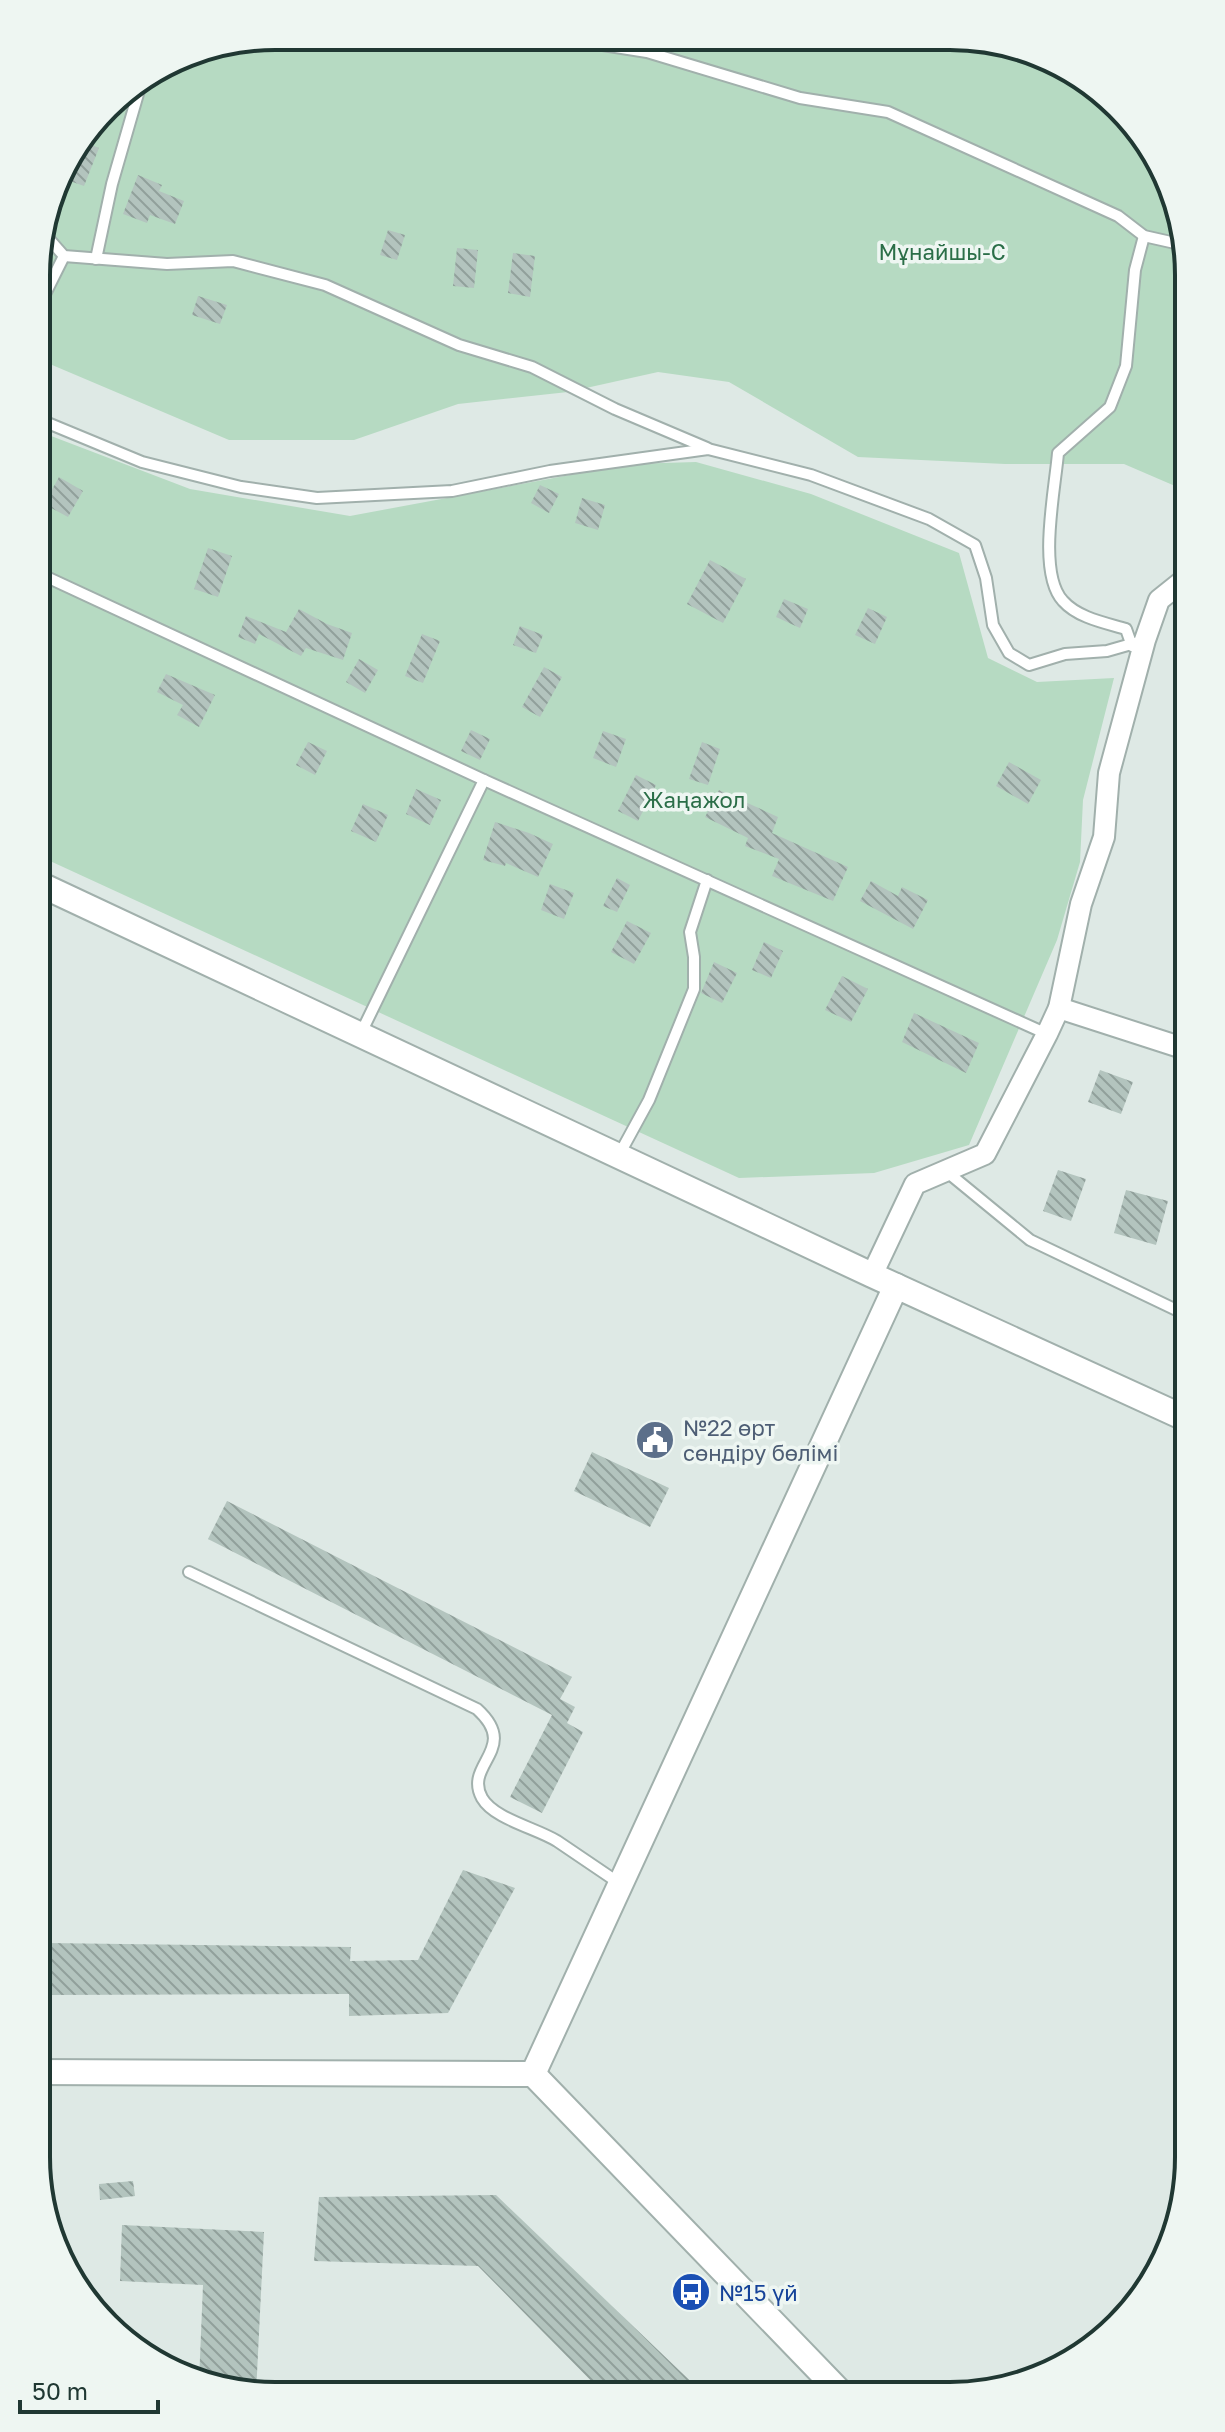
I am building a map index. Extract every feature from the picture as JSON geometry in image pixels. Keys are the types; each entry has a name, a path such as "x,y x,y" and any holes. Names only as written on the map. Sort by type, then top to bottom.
{"street":[{"path":"872,1275 915,1184 985,1154 1059,1008 1081,904 1104,837 1109,773 1138,643 1159,600 1175,587"},
{"path":"50,889 872,1275 1175,1414"},
{"path":"1059,1008 1175,1045"},
{"path":"533,2074 896,1286"},
{"path":"50,2072 533,2074 825,2382"}],"lane":[{"path":"634,50 800,98 888,112 1118,216 1144,236 1173,242"},
{"path":"96,259 112,184 137,97"},
{"path":"52,243 64,256 167,264 233,261 325,285 459,345 532,367 615,409 708,449 811,475 929,519 975,545 986,578 993,625 1009,653 1029,665 1065,654 1107,651 1138,643 1126,629 1085,616 1062,600 1050,571 1049,545 1058,453 1110,407 1126,366 1135,270 1144,236"},
{"path":"50,284 64,256"},
{"path":"50,424 142,462 241,487 317,498 452,491 550,471 708,449"},
{"path":"50,579 484,780 1047,1034"},
{"path":"360,1034 484,780"},
{"path":"619,1155 649,1100 694,989 690,932 707,880"},
{"path":"946,1171 1030,1240 1175,1309"},
{"path":"189,1572 477,1709 489,1720 495,1733 479,1778 481,1796 492,1811 555,1840 621,1884"}],"green space":[{"name":"Мұнайшы-С","path":"260,50 965,50 994,54 1050,73 1098,106 1119,127 1152,175 1171,231 1175,275 1175,486 1124,464 1005,464 858,457 729,382 658,372 568,392 458,404 354,440 229,440 50,364 50,260 54,231 67,189 96,138 138,96 162,80 189,67 231,54"},
{"name":"Жаңажол","path":"50,436 190,489 350,516 629,464 696,462 811,494 959,553 988,658 1037,682 1114,678 1083,800 1080,862 1057,940 969,1145 874,1173 739,1178 50,861"}],"building":[{"path":"91,145 99,148 84,186 70,181"},
{"path":"138,175 162,185 159,191 184,201 175,224 150,215 147,223 123,214"},
{"path":"388,230 405,235 397,260 380,255"},
{"path":"457,248 478,250 474,288 453,286"},
{"path":"513,253 535,256 530,297 508,293"},
{"path":"198,296 227,305 220,324 192,315"},
{"path":"59,477 83,491 68,517 50,507 50,493"},
{"path":"540,485 559,494 549,513 531,503"},
{"path":"582,498 605,505 598,530 575,523"},
{"path":"208,548 232,556 218,597 194,589"},
{"path":"710,560 746,579 723,623 687,604"},
{"path":"784,599 808,609 800,628 776,617"},
{"path":"868,608 887,617 875,644 855,635"},
{"path":"299,609 352,633 343,660 306,648 301,656 259,634 255,644 238,637 246,616 286,632"},
{"path":"520,626 543,635 536,653 513,645"},
{"path":"422,634 440,641 423,683 405,676"},
{"path":"359,659 378,670 365,693 346,682"},
{"path":"544,667 562,677 540,717 522,707"},
{"path":"166,674 215,695 199,727 177,715 183,705 157,692"},
{"path":"471,730 490,739 480,760 461,751"},
{"path":"603,731 626,739 616,767 593,758"},
{"path":"308,742 327,751 315,775 296,765"},
{"path":"702,742 720,749 708,785 689,779"},
{"path":"1009,762 1041,780 1028,804 996,786"},
{"path":"636,775 656,785 638,821 618,811"},
{"path":"416,789 441,800 430,825 406,814"},
{"path":"719,790 778,817 772,833 848,867 833,901 772,876 779,859 745,846 748,838 705,817"},
{"path":"363,804 388,815 376,842 351,831"},
{"path":"495,822 553,844 538,877 506,863 505,866 483,860"},
{"path":"617,878 630,885 617,912 603,906"},
{"path":"871,881 898,896 902,887 928,900 913,929 860,901"},
{"path":"550,884 574,893 564,919 541,910"},
{"path":"627,921 651,933 634,964 611,952"},
{"path":"764,942 783,951 771,978 752,970"},
{"path":"714,962 737,973 722,1003 701,993"},
{"path":"842,976 868,989 851,1022 825,1010"},
{"path":"914,1013 979,1043 966,1073 902,1042"},
{"path":"1100,1070 1133,1082 1121,1114 1088,1102"},
{"path":"1058,1170 1086,1179 1071,1221 1043,1211"},
{"path":"1126,1190 1168,1201 1156,1245 1114,1233"},
{"path":"592,1452 669,1488 650,1527 574,1491"},
{"path":"227,1501 572,1677 560,1699 575,1707 567,1723 583,1732 542,1813 510,1797 552,1715 208,1539"},
{"path":"463,1870 515,1888 448,2013 349,2016 349,1994 50,1995 50,1943 351,1947 350,1961 418,1960"},
{"path":"133,2181 135,2196 100,2200 99,2184"},
{"path":"496,2195 691,2382 592,2382 478,2266 314,2261 319,2197"},
{"path":"122,2225 264,2232 257,2381 200,2368 203,2285 120,2281"}],"place":[{"name":"№22 өрт сөндіру бөлімі","path":"655,1440"},
{"name":"№15 үй","path":"691,2292"}]}
